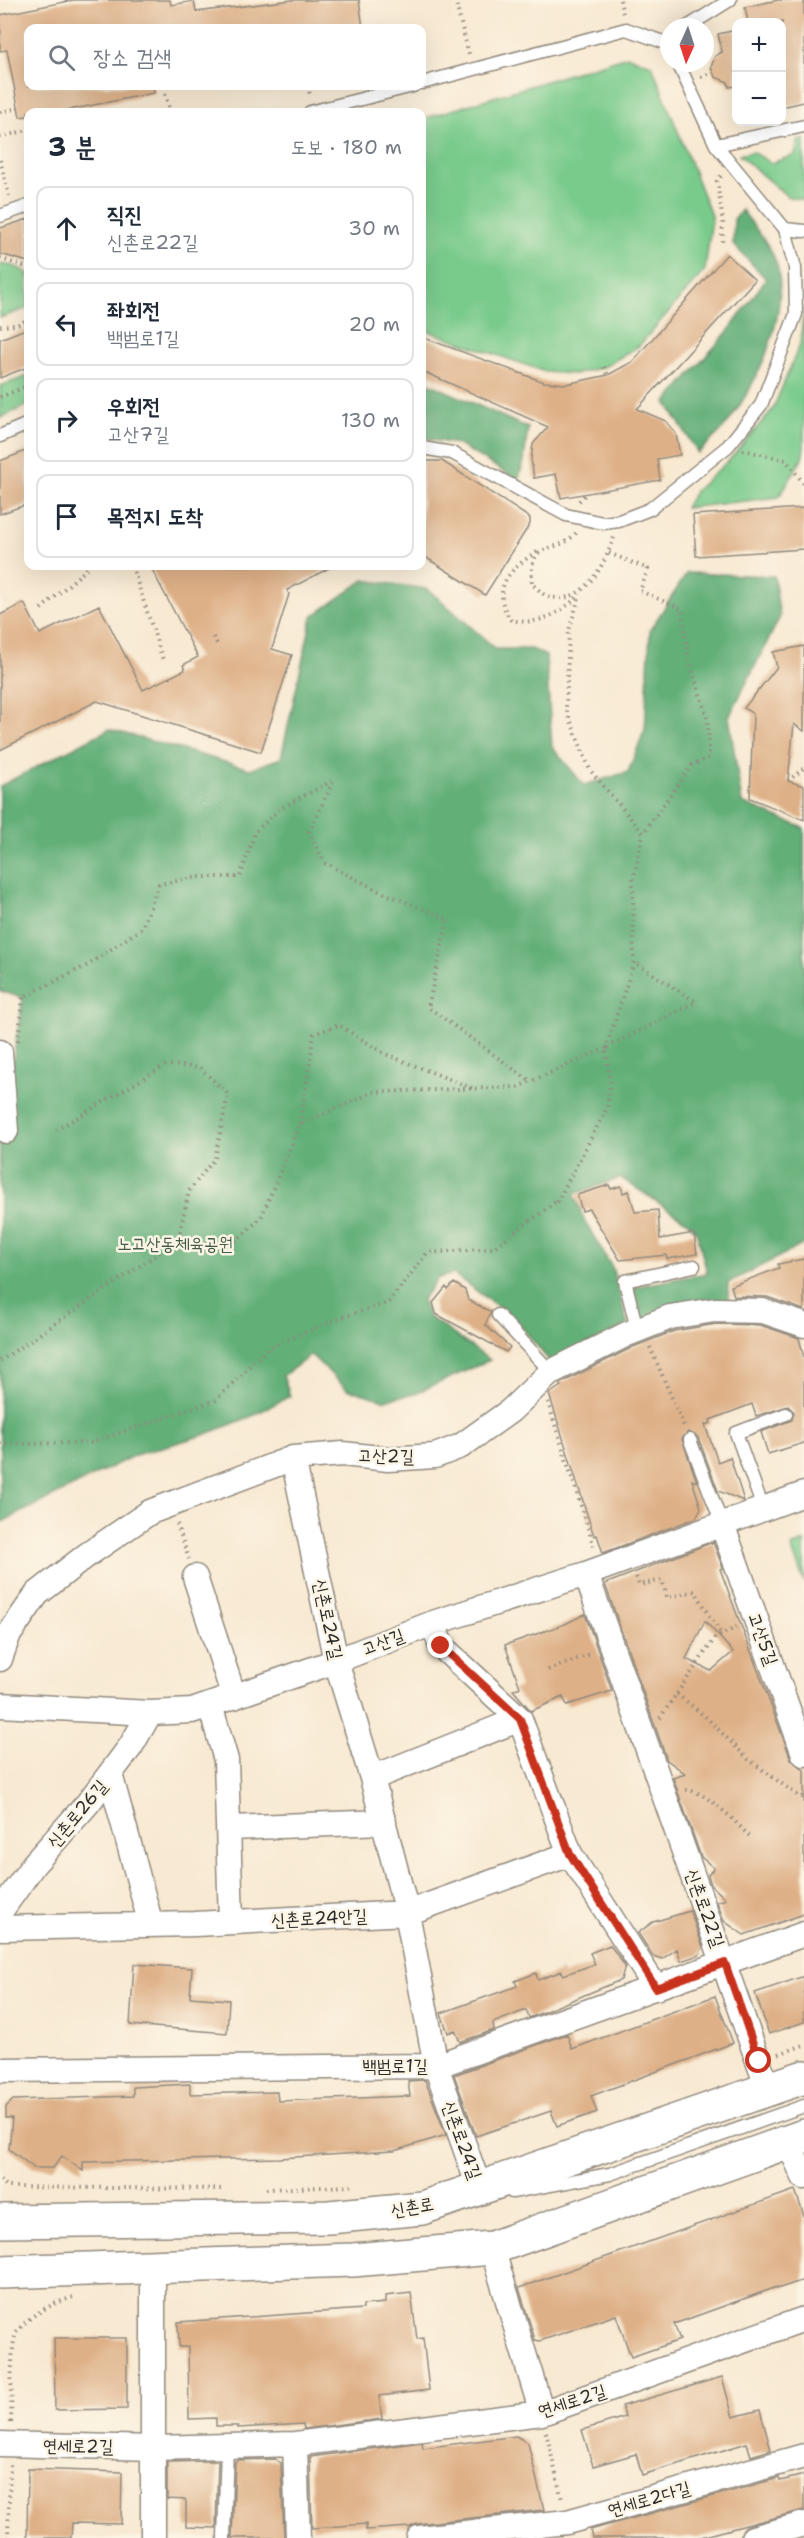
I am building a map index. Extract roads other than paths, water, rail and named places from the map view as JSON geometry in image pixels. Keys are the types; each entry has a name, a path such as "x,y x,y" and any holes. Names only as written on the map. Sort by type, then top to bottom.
{"main road":[{"name":"신촌로","path":"0,2221 329,2217 422,2208 804,2077"},
{"path":"0,2272 153,2269 353,2260 492,2248 796,2139"}],"street":[{"path":"6,1131 9,1048"},
{"name":"고산2길","path":"0,1659 8,1636 37,1594 87,1555 150,1512 293,1458 343,1454 388,1459 435,1456 461,1446 493,1425 546,1376 637,1329 670,1317 715,1310 763,1311 804,1324"},
{"name":"신촌로24길","path":"293,1458 336,1661 372,1778 406,1913 436,2066 480,2190"},
{"name":"고산길","path":"0,1705 150,1713 192,1711 336,1661 433,1623 593,1571 804,1494"},
{"name":"고산5길","path":"722,1524 804,1755"},
{"name":"신촌로22길","path":"593,1571 611,1646 768,2089"},
{"path":"195,1577 234,1697"},
{"path":"433,1623 441,1646 520,1719 570,1854 656,1988"},
{"path":"210,1705 226,1760 230,1828 231,1922"},
{"name":"신촌로26길","path":"0,1912 34,1864 88,1803 110,1774 131,1746 150,1713"},
{"path":"372,1778 520,1719"},
{"path":"110,1774 151,1925"},
{"path":"230,1828 384,1822"},
{"path":"406,1913 570,1854"},
{"name":"신촌로24안길","path":"0,1928 151,1925 406,1913"},
{"name":"백범로1길","path":"0,2070 436,2066 804,1934"},
{"path":"796,2139 804,2177"},
{"path":"492,2248 542,2414"},
{"path":"153,2269 155,2448 153,2538"},
{"name":"연세로2길","path":"5,2452 295,2444 542,2414 804,2319"},
{"path":"295,2444 298,2538"},
{"name":"연세로2다길","path":"419,2538 567,2522 804,2456"},
{"path":"753,2538 804,2524"}],"lane":[{"path":"701,18 730,0"},
{"path":"426,82 626,29 660,40"},
{"path":"426,449 452,453 566,515 603,523 620,521 650,509 728,446 761,405 796,314 795,268 785,229 716,145 682,72"},
{"path":"326,108 397,90"},
{"path":"716,145 804,126"},
{"path":"6,214 24,207"},
{"path":"785,229 804,231"},
{"path":"0,436 24,426"},
{"path":"637,1329 625,1281 694,1266"},
{"path":"498,1315 546,1376"},
{"path":"763,1508 736,1433 786,1414"},
{"path":"690,1440 722,1524"},
{"path":"422,2208 610,2174 804,2106"},
{"path":"224,2538 227,2445"}],"park label":[{"name":"노고산동체육공원","path":"175,1244"}]}
